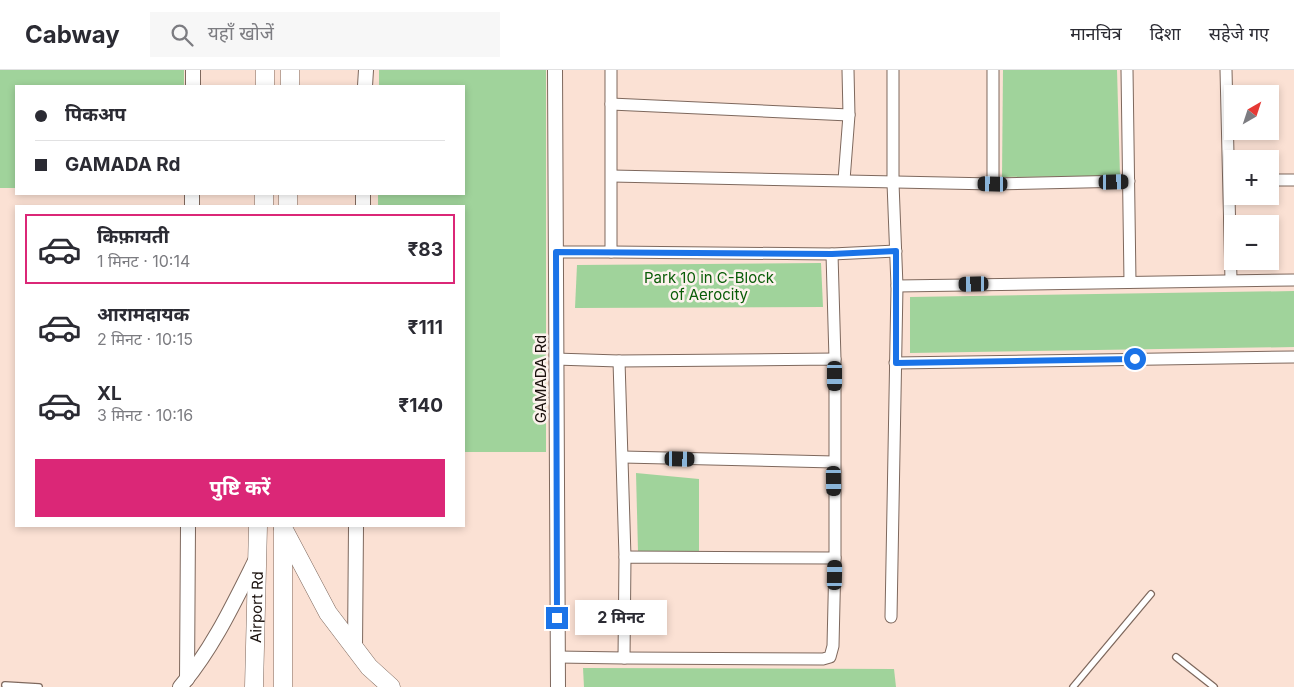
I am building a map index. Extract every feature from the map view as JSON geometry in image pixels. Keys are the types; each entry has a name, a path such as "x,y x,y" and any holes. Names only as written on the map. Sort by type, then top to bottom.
{"main road":[{"path":"265,70 265,85"},
{"path":"290,70 290,85"},
{"name":"Airport Rd","path":"254,687 258,527"},
{"path":"283,527 328,613 369,667 391,687"},
{"path":"283,527 283,687"}],"street":[{"path":"193,70 193,85"},
{"path":"365,85 366,70"},
{"name":"GAMADA Rd","path":"555,70 558,687"},
{"path":"611,70 611,252"},
{"path":"844,180 848,115 848,70"},
{"path":"891,617 897,286 893,183 893,70"},
{"path":"993,70 993,184"},
{"path":"1127,70 1130,282"},
{"path":"1226,70 1230,150"},
{"path":"611,104 848,115"},
{"path":"612,176 993,184 1129,181"},
{"path":"1279,180 1294,180"},
{"path":"1231,205 1231,280"},
{"path":"556,252 832,254 896,251"},
{"path":"557,657 823,659 830,657 834,646 835,558 835,359 832,254"},
{"path":"897,286 1294,280"},
{"path":"896,363 1294,357"},
{"path":"555,359 619,361 835,359"},
{"path":"619,361 625,557 624,658"},
{"path":"623,457 834,462"},
{"path":"183,683 188,527"},
{"path":"355,648 356,527"},
{"path":"183,683 220,627 257,557"},
{"path":"625,557 835,558"}],"lane":[{"path":"1073,687 1152,594"},
{"path":"1176,657 1214,687"},
{"path":"5,685 39,687"}],"green space":[{"path":"0,70 184,70 184,85 15,85 15,188 0,188"},
{"path":"379,70 546,70 546,452 465,452 465,205 378,205 378,195 465,195 465,85 379,85"},
{"path":"1003,70 1117,70 1120,176 1002,177"},
{"name":"Park 10 in C-Block of Aerocity","path":"821,263 823,307 575,308 577,265"},
{"path":"1294,291 1294,347 910,353 910,297"},
{"path":"636,473 699,479 699,551 638,551"},
{"path":"583,668 894,669 896,687 584,687"}],"route":[{"path":"557,618 556,252 832,254 896,251 896,363 1135,359"}]}
